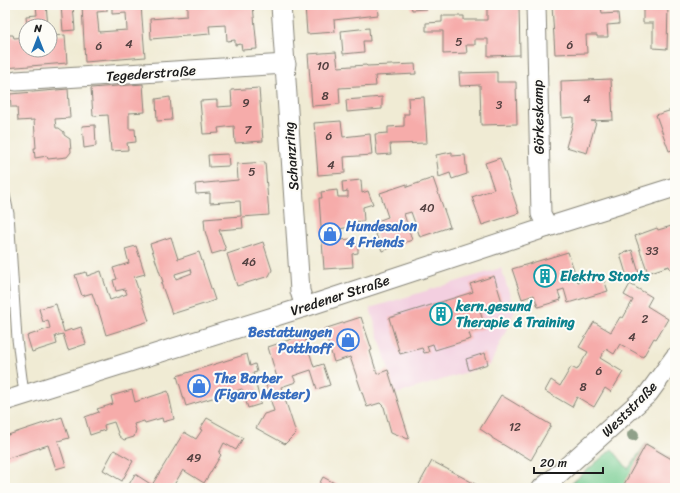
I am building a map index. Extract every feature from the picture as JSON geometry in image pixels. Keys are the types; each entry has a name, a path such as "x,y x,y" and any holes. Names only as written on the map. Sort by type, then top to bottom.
{"street":[{"name":"Schanzring","path":"281,5 300,291 305,307"},
{"name":"Görkeskamp","path":"536,5 541,214 548,227"},
{"name":"Tegederstraße","path":"16,81 286,64"},
{"name":"Vredener Straße","path":"5,401 305,307 675,187"},
{"name":"Weststraße","path":"552,485 648,394 675,357"}],"lane":[{"path":"5,195 9,214 17,339 24,394"}],"shaded area":[{"path":"501,268 515,311 490,365 396,394 370,308"}],"green space":[{"path":"646,444 675,461 675,488 572,488 572,483 612,449 628,469"}],"building":[{"path":"36,5 46,5 47,18 26,18 26,16 37,15"},
{"path":"61,5 73,5 75,30 63,31"},
{"path":"82,5 107,5 107,11 97,12 99,32 127,30 126,13 112,14 112,5 141,5 145,57 85,62"},
{"path":"253,5 257,49 242,50 241,44 235,45 235,40 227,41 226,25 209,26 210,34 151,39 150,19 187,16 187,6"},
{"path":"305,5 377,5 378,15 334,20 335,32 307,34"},
{"path":"411,5 426,5 427,9 412,10"},
{"path":"487,5 519,5 520,55 488,56 488,39 475,39 475,45 466,45 467,53 443,54 443,31 426,31 426,23 442,22 442,16 464,16 464,20 487,20"},
{"path":"552,5 601,5 602,14 618,13 619,24 607,25 608,37 586,35 587,53 555,54"},
{"path":"668,5 667,49 653,48 653,23 643,23 643,6"},
{"path":"369,28 370,41 363,41 364,52 343,54 341,31"},
{"path":"5,35 13,35 14,38 18,38 18,58 58,58 58,35 65,35 67,63 5,68"},
{"path":"336,52 338,67 415,64 416,74 375,76 376,86 339,88 340,104 312,106 308,54"},
{"path":"497,72 497,82 516,82 517,124 481,125 480,85 460,86 459,73"},
{"path":"611,79 613,120 591,121 596,122 587,153 566,147 573,123 573,117 562,118 561,81"},
{"path":"143,84 145,112 129,113 129,129 135,129 136,142 127,143 128,150 111,151 108,115 93,116 91,88"},
{"path":"259,88 263,141 235,143 234,126 218,128 219,133 203,134 200,101 217,100 217,107 232,106 231,90"},
{"path":"68,89 70,118 55,119 56,128 59,128 64,132 64,135 70,139 71,152 67,157 48,159 47,156 35,158 34,148 36,148 34,120 18,121 17,107 11,107 10,94"},
{"path":"170,97 172,120 157,121 156,99"},
{"path":"382,97 382,109 347,112 346,100"},
{"path":"424,97 427,143 390,144 391,154 377,155 375,134 388,133 388,127 404,126 404,114 409,114 408,98"},
{"path":"672,110 673,114 675,113 675,149 669,151 656,115"},
{"path":"341,121 343,137 370,134 372,155 344,157 345,173 318,175 314,123"},
{"path":"95,125 96,146 84,148 82,126"},
{"path":"452,152 452,156 465,155 467,174 452,179 450,173 439,177 436,155"},
{"path":"228,154 229,166 209,167 208,155"},
{"path":"500,158 519,213 482,225 472,197 494,189 485,163"},
{"path":"265,162 269,215 242,217 243,228 219,230 226,250 212,254 205,231 204,219 241,216 240,201 210,203 210,193 196,194 195,184 238,180 237,164"},
{"path":"433,178 450,227 420,237 411,212 404,214 412,240 382,251 372,223 388,217 380,193 407,184 407,187"},
{"name":"Hundesalon 4 Friends","path":"361,180 362,193 368,191 373,204 363,207 364,221 349,222 350,227 339,229 340,240 351,239 351,245 358,244 358,253 352,254 353,267 324,269 319,198 322,198 321,192 337,190 338,197 348,197 348,191 343,192 342,182"},
{"path":"675,225 675,267 670,269 669,266 648,273 635,236 657,228 658,230"},
{"path":"171,237 178,259 199,252 215,300 172,314 150,244","holes":["191,269 192,273 176,279 175,274"]},
{"path":"263,242 272,270 269,276 237,286 227,254"},
{"path":"136,246 145,274 134,277 149,321 106,335 92,293 82,296 75,275 86,272 87,276 101,271 110,300 127,294 125,289 116,291 113,280 117,279 113,268 129,263 125,249"},
{"path":"632,250 639,273 627,277 620,254"},
{"name":"Elektro Stoots","path":"568,252 578,282 602,274 608,291 568,303 564,289 558,291 561,300 538,307 534,295 522,299 512,269"},
{"name":"kern.gesund Therapie & Training","path":"494,276 503,305 480,311 485,328 469,333 471,339 435,350 433,344 427,346 429,352 424,353 422,348 400,354 389,318 473,292 470,284"},
{"path":"630,284 652,297 647,306 668,319 656,339 654,338 643,357 620,344 614,354 606,349 600,358 623,372 611,392 605,388 594,407 577,397 572,407 545,391 551,380 560,386 571,367 577,370 588,352 579,347 594,322 611,332 620,317 623,318 633,300 624,295"},
{"path":"56,304 64,332 81,327 86,344 68,350 63,334 55,336 57,344 32,352 27,336 50,328 48,320 43,322 39,309"},
{"path":"361,317 372,350 370,351 377,374 388,370 409,437 408,439 391,432 384,407 380,403 367,407 350,357 334,362 324,329"},
{"path":"304,335 314,367 323,364 330,385 317,389 311,370 293,376 296,382 281,387 296,433 285,444 256,428 264,414 274,411 266,385 278,381 268,347"},
{"path":"485,353 488,364 469,370 466,359"},
{"path":"247,354 250,366 255,364 257,372 253,373 261,404 248,408 242,389 186,406 177,376"},
{"path":"132,390 135,402 168,391 174,419 163,422 162,418 145,423 144,421 134,424 136,430 134,437 124,440 119,436 114,422 104,425 105,430 90,435 85,417 99,412 97,409 113,404 111,396"},
{"path":"501,395 551,425 531,460 492,438 480,429"},
{"path":"62,417 69,438 58,441 66,466 56,469 48,445 5,459 5,436"},
{"path":"207,418 243,438 236,450 224,443 219,453 221,455 204,483 183,470 172,488 127,488 135,474 152,485 184,432 196,439"},
{"path":"646,444 675,461 675,488 622,488"},
{"path":"114,450 133,461 122,481 103,470"},
{"path":"432,461 479,486 478,488 417,488"},
{"path":"323,477 344,488 317,488"}],"place":[{"name":"Hundesalon 4 Friends","path":"330,234"},
{"name":"Elektro Stoots","path":"545,276"},
{"name":"kern.gesund Therapie & Training","path":"441,314"},
{"name":"Bestattungen Potthoff","path":"348,340"},
{"name":"The Barber (Figaro Mester)","path":"199,386"}]}
